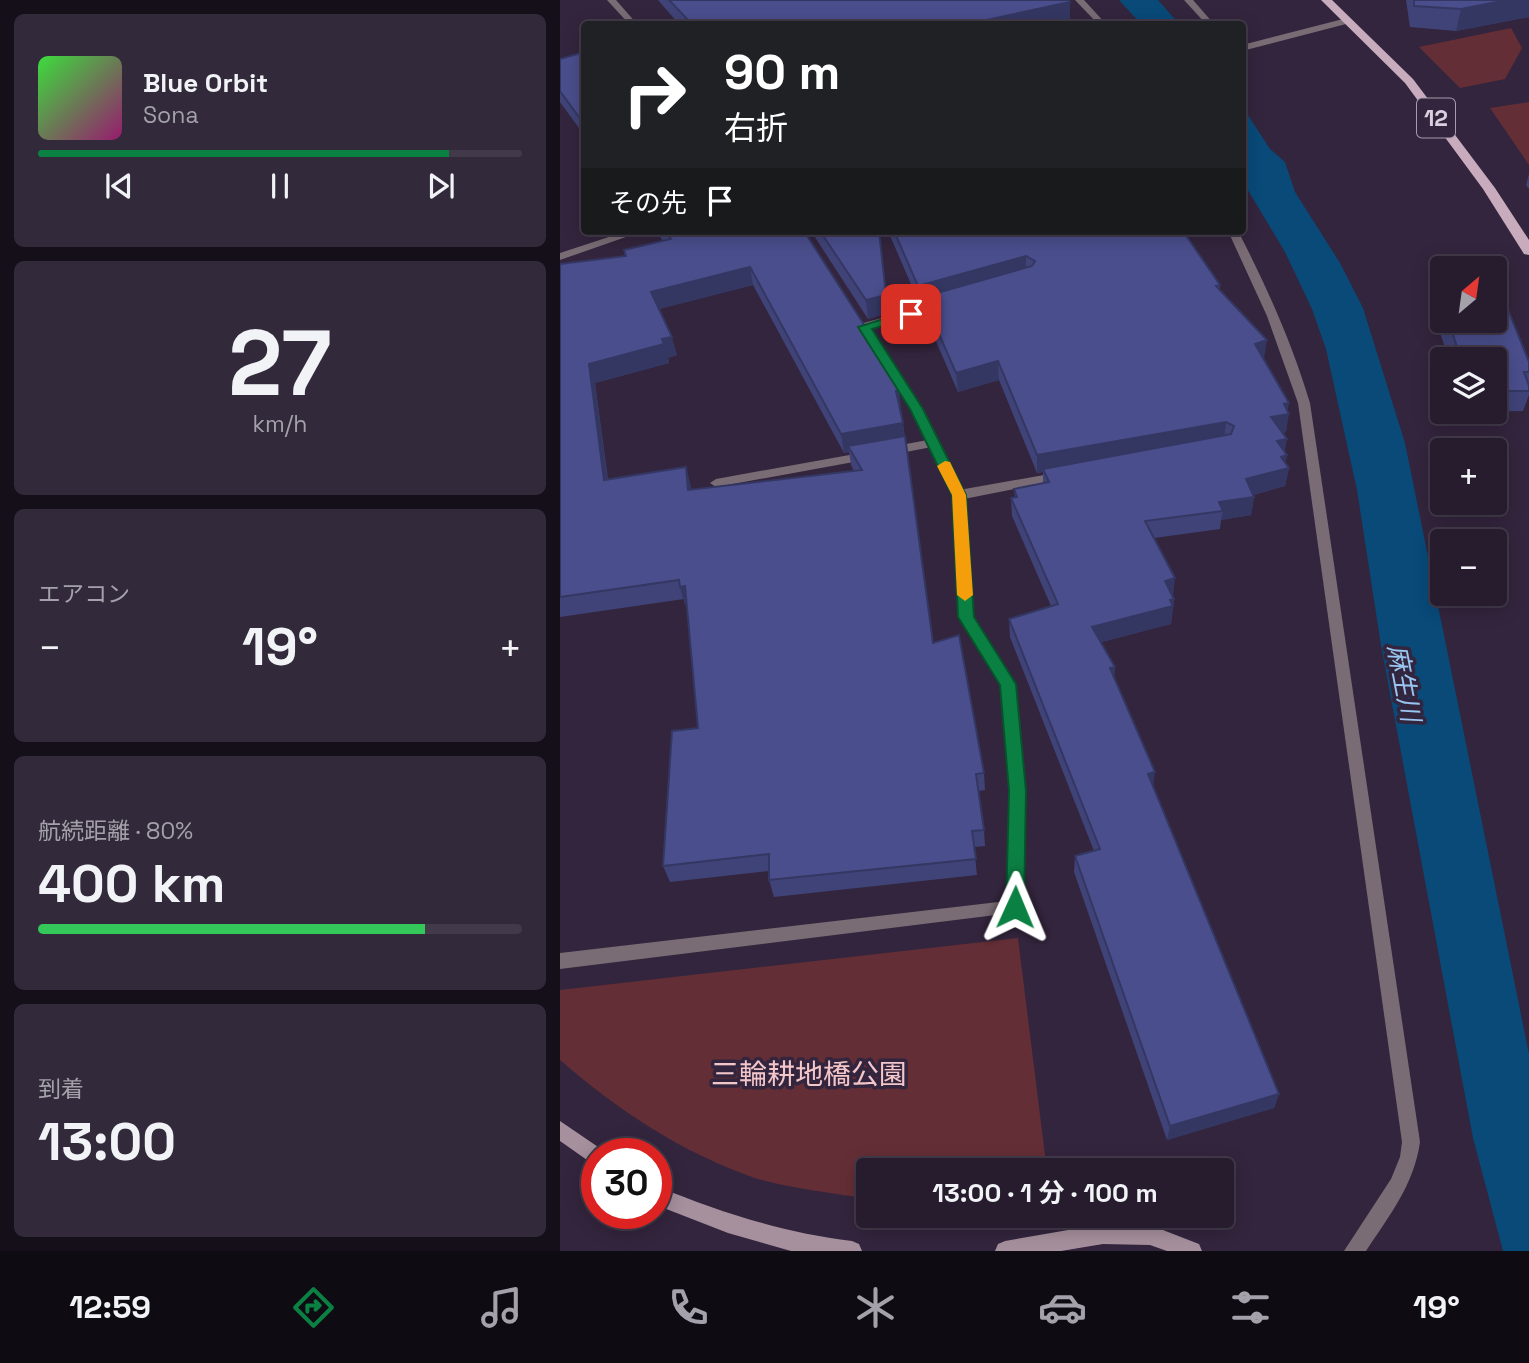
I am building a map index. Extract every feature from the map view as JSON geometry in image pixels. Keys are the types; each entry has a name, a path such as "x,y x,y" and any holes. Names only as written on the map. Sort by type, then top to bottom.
{"main road":[{"name":"12","path":"1326,0 1409,81 1489,188 1529,251"}],"street":[{"path":"611,0 630,21"},
{"path":"1079,0 1099,21"},
{"path":"1188,0 1207,21"},
{"path":"1246,47 1347,21"},
{"path":"560,257 626,235"},
{"path":"1235,235 1253,268 1304,402 1411,1142 1410,1161 1402,1177 1354,1251"},
{"path":"560,961 1015,907 1017,791 1008,684 966,617 959,495 916,409 868,333 952,302"},
{"path":"716,483 933,443"},
{"path":"959,495 1079,473"},
{"path":"560,1130 581,1146"},
{"path":"672,1202 725,1225 813,1248 852,1251"},
{"path":"1005,1251 1103,1234 1150,1235 1192,1251"}],"green space":[{"path":"1511,28 1522,48 1505,79 1460,88 1419,47"},
{"path":"1529,102 1529,165 1490,108"},
{"name":"三輪耕地橋公園","path":"1018,938 1045,1158 856,1158 856,1197 780,1185 752,1177 700,1155 650,1128 560,1060 560,990"}],"water":[{"path":"1119,0 1158,0 1176,21 1138,21"},
{"name":"麻生川","path":"1246,112 1270,149 1285,162 1295,192 1340,263 1363,308 1405,443 1430,566 1430,606 1438,606 1529,1054 1529,1251 1503,1251 1473,1138 1381,645 1357,490 1326,349 1312,309 1285,252 1246,187"}],"building":[{"path":"669,0 1070,2 982,21 684,21 688,20"},
{"path":"1414,0 1507,0 1461,9 1414,6"},
{"path":"581,53 581,120 560,91 560,59"},
{"path":"668,235 807,235 897,376 899,391 896,391 903,423 841,434 750,267 651,292 672,337 662,339 664,344 589,364 604,480 686,467 688,490 862,470 848,446 905,436 933,643 959,635 984,773 976,774 984,830 972,831 976,859 769,880 769,854 663,866 672,731 698,728 685,586 680,587 679,580 560,597 560,264 626,256 624,250 671,239"},
{"path":"823,235 879,235 886,295 866,300"},
{"path":"896,235 1186,235 1220,285 1216,286 1267,340 1255,344 1289,403 1284,404 1289,414 1271,417 1287,439 1277,441 1287,455 1281,457 1289,468 1246,479 1254,497 1219,502 1223,511 1145,521 1175,578 1165,581 1174,599 1170,600 1173,606 1092,627 1115,667 1110,668 1155,772 1148,774 1279,1094 1170,1126 1075,856 1100,849 1009,619 1058,604 1011,498 1017,497 1014,489 1049,482 1043,469 1231,434 1234,426 1226,422 1037,455 998,361 956,373 923,297 1032,266 1035,261 1026,256 918,286"},
{"path":"1507,307 1529,362 1529,372 1524,372 1529,391 1507,391 1507,347 1457,347 1452,333 1507,333"}],"slow traffic":[{"path":"945,466 959,495 965,595"}],"route":[{"path":"911,314 864,327 916,409 959,495 966,617 1008,684 1017,791 1015,907"}]}
